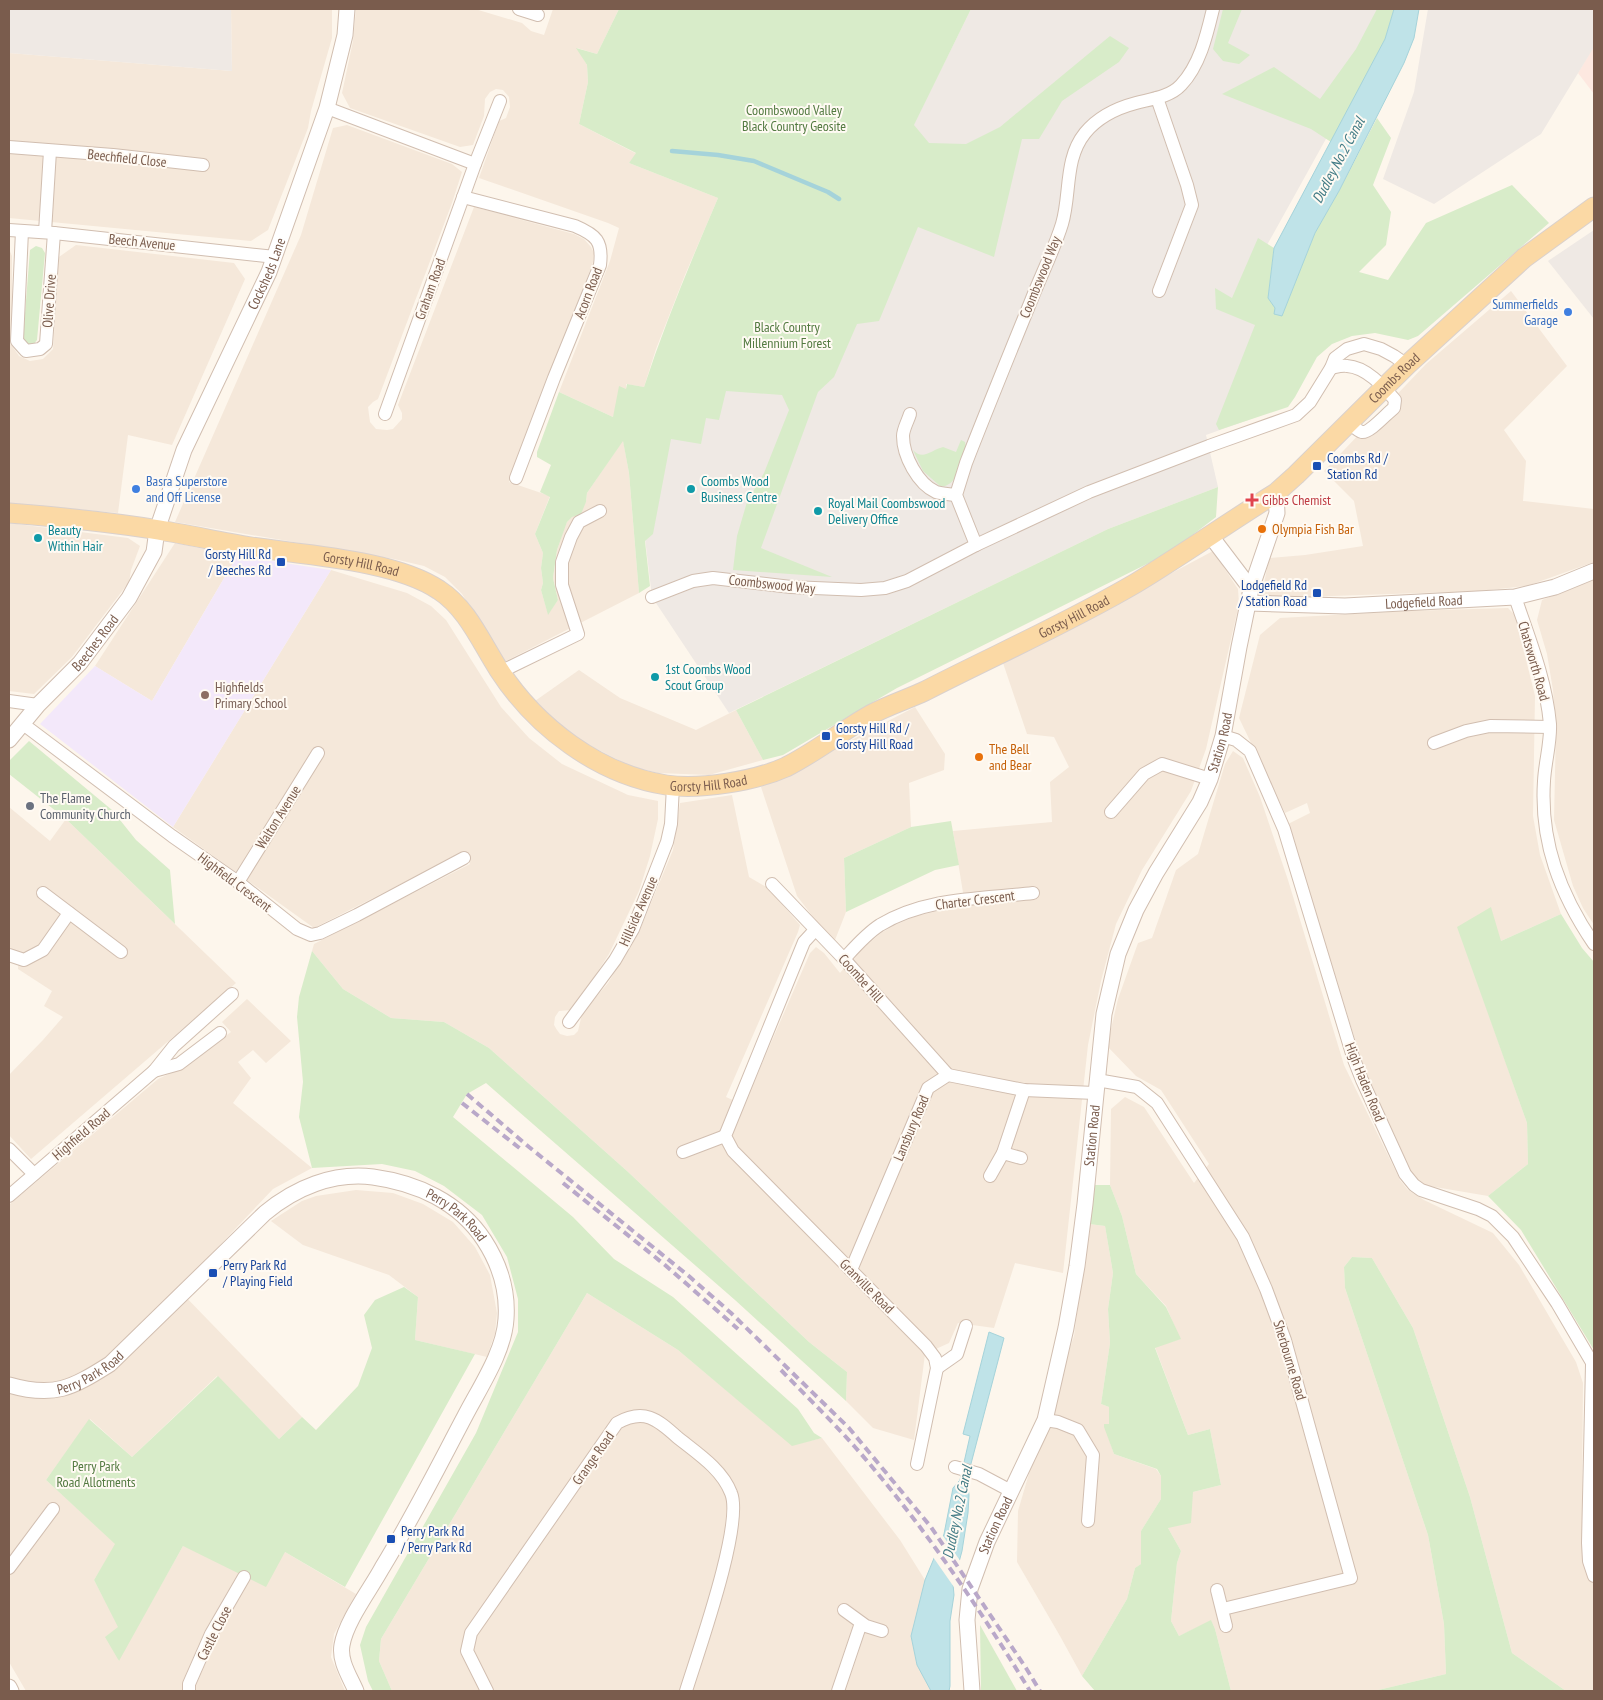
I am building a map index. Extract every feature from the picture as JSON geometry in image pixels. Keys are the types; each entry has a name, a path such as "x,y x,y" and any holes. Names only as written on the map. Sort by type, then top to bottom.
{"main road":[{"name":"Coombs Road","path":"1276,493 1407,365 1524,258 1594,207"},
{"name":"Gorsty Hill Road","path":"9,513 157,530 219,542 366,564 421,579 440,590 459,606 500,672 531,712 575,747 614,769 634,777 673,786 709,785 738,781 769,774 788,766 873,714 997,655 1136,583 1276,493"}],"street":[{"name":"Cocksheds Lane","path":"157,530 184,450 275,257 328,108 345,35 347,9"},
{"path":"519,9 538,14"},
{"name":"Coombswood Way","path":"956,495 966,462 1062,223 1074,151 1084,133 1098,120 1114,110 1171,93 1181,86 1195,65 1213,9"},
{"path":"1157,98 1192,205 1159,291"},
{"name":"Graham Road","path":"385,414 475,164 500,102"},
{"path":"328,108 475,164"},
{"name":"Beechfield Close","path":"9,147 203,166"},
{"path":"49,232 50,151"},
{"name":"Acorn Road","path":"464,197 575,226 589,232 598,242 602,253 600,265 516,478"},
{"name":"Beech Avenue","path":"9,230 49,232 275,257"},
{"name":"Olive Drive","path":"22,231 17,341 26,351 40,349 46,344 49,232"},
{"name":"Coombswood Way","path":"652,597 693,581 713,578 833,590 885,588 907,581 976,545 1089,492 1296,415 1310,402 1335,358 1347,349 1364,344 1380,349 1407,365"},
{"path":"1331,368 1346,366 1361,370 1384,388"},
{"path":"910,414 903,435 910,465 921,480 936,492 956,495 976,545"},
{"path":"1250,596 1278,513 1276,493"},
{"path":"500,672 578,634 562,585 562,562 579,522 600,511"},
{"name":"Beeches Road","path":"9,740 38,705 80,663 129,598 154,552 157,530"},
{"path":"1210,535 1250,596"},
{"name":"Lodgefield Road","path":"1250,596 1345,606 1514,596 1555,587 1594,571"},
{"name":"Station Road","path":"972,1691 967,1620 970,1589 987,1542 1045,1420 1066,1328 1077,1266 1104,1014 1118,954 1136,910 1156,873 1200,802 1210,779 1222,736 1250,596"},
{"name":"Chatsworth Road","path":"1514,596 1546,690 1550,727 1544,780 1543,816 1551,855 1564,893 1578,921 1594,944"},
{"path":"9,701 38,705"},
{"name":"Highfield Crescent","path":"23,724 172,836 238,882 297,928 311,935 320,933 357,915 464,858"},
{"path":"1434,743 1466,731 1490,726 1550,727"},
{"name":"High Haden Road","path":"1222,736 1236,740 1250,751 1284,829 1353,1057 1405,1174 1421,1190 1478,1209 1492,1216 1513,1237 1557,1303 1593,1366"},
{"name":"Walton Avenue","path":"238,882 318,753"},
{"path":"1111,812 1144,774 1162,764 1210,779"},
{"name":"Hillside Avenue","path":"569,1022 615,960 633,929 667,842 671,824 673,786"},
{"name":"Coombe Hill","path":"772,884 844,959 948,1075"},
{"path":"43,893 121,952"},
{"name":"Charter Crescent","path":"844,959 860,941 880,925 903,914 934,903 1033,893"},
{"path":"9,955 24,960 42,950 69,913"},
{"path":"684,1152 725,1136 804,942 815,930"},
{"path":"154,1071 174,1046 232,994"},
{"path":"154,1071 179,1064 220,1033"},
{"name":"Highfield Road","path":"9,1196 154,1071"},
{"path":"948,1075 1024,1090 1096,1086"},
{"name":"Lansbury Road","path":"851,1270 928,1088 948,1075"},
{"name":"Sherbourne Road","path":"1096,1086 1138,1087 1157,1103 1243,1237 1266,1289 1285,1340 1351,1578 1223,1609"},
{"path":"990,1176 1003,1152 1024,1090"},
{"name":"Granville Road","path":"725,1136 733,1151 926,1346 935,1358 937,1368"},
{"path":"9,1149 34,1174"},
{"path":"1003,1152 1021,1158"},
{"name":"Perry Park Road","path":"9,1385 40,1392 58,1390 81,1382 110,1364 265,1213 298,1190 330,1179 368,1176 399,1182 416,1188 436,1196 457,1210 478,1231 491,1251 499,1270 504,1291 506,1320 498,1352 481,1386 393,1550 346,1630 342,1654 344,1665 356,1691"},
{"path":"918,1464 937,1368 957,1354 966,1326"},
{"path":"1593,1366 1588,1543 1589,1561 1594,1576"},
{"name":"Grange Road","path":"487,1691 467,1651 471,1633 617,1423 629,1417 642,1415 659,1421 722,1476 732,1495 734,1514 725,1562 686,1691"},
{"path":"1045,1420 1058,1422 1078,1430 1093,1455 1088,1520"},
{"path":"955,1467 980,1474 1011,1491"},
{"path":"9,1568 53,1509"},
{"name":"Castle Close","path":"190,1691 189,1684 212,1634 244,1577"},
{"path":"1217,1590 1226,1626"},
{"path":"844,1610 866,1626 882,1631"},
{"path":"838,1691 861,1623"},
{"path":"9,1687 11,1691"}],"shaded area":[{"path":"9,9 231,9 232,71 9,53"},
{"path":"231,9 332,9 332,38 308,128 268,230 251,241 9,218 9,53 232,71"},
{"path":"356,9 475,9 522,23 531,31 544,35 553,9 619,9 597,54 577,48 587,65 588,82 579,124 637,154 629,163 718,198 656,349 644,387 626,384 626,389 613,417 559,392 610,261 619,228 479,178 499,121 506,118 510,107 509,97 503,90 496,89 490,92 485,99 484,116 473,145 460,147 350,108 342,93 353,41"},
{"path":"971,9 1393,9 1388,27 1236,301 1268,312 1273,411 1206,435 1218,487 1108,529 729,713 652,597 642,513 653,424 911,130"},
{"path":"1428,9 1594,9 1594,47 1541,134 1434,204 1383,179 1414,92"},
{"path":"1594,46 1594,94 1578,73"},
{"path":"347,125 452,164 462,172 378,399 368,407 370,422 376,429 393,429 402,419 402,413 398,405 474,207 574,234 584,239 594,253 593,262 547,387 509,482 550,496 535,534 543,553 541,568 543,583 541,590 548,614 558,600 553,578 557,550 567,522 586,502 587,493 623,440 629,473 639,593 504,662 462,594 445,577 424,566 394,559 175,522 301,235 333,128"},
{"path":"1594,230 1594,319 1548,261"},
{"path":"76,245 234,263 245,279 172,445 128,435 118,513 9,503 9,249 12,256 12,346 19,356 30,361 43,359 53,349 59,257"},
{"path":"1511,291 1567,366 1504,430 1526,461 1523,501 1594,509 1594,562 1527,586 1480,591 1273,598 1262,594 1269,558 1305,555 1363,546 1354,501 1324,471 1426,364"},
{"path":"9,523 128,538 140,546 131,570 129,582 72,657 34,694 9,691"},
{"path":"175,543 237,556 152,701 95,666"},
{"path":"1213,551 1238,589 1239,604 1206,749 1191,791 1142,870 1116,924 1101,981 1088,1045 1063,1273 1015,1263 994,1328 958,1323 949,1343 925,1354 914,1440 873,1428 846,1401 847,1372 809,1342 627,1171 489,1048 444,1022 391,1018 343,989 312,951 314,944 470,864 464,852 314,928 173,827 331,570 407,593 431,606 446,620 501,707 529,738 562,764 628,795 658,801 658,819 650,856 639,891 609,954 576,1005 571,1010 559,1011 555,1017 554,1025 560,1034 574,1035 578,1031 582,1014 608,983 639,932 673,850 680,803 732,795 749,877 768,888 800,925 726,1097 744,1105 810,953 816,947 824,953 840,973 855,955 881,933 895,925 916,916 965,905 953,831 1052,822 1050,782 1069,767 1054,737 1027,734 1003,663"},
{"name":"Highfields Primary School","path":"237,556 331,570 173,827 40,724 95,666 152,701"},
{"path":"1594,580 1594,925 1583,908 1573,886 1554,820 1556,727 1553,690 1547,654 1537,620 1542,600"},
{"path":"1508,608 1515,615 1535,696 1533,816 1540,855 1561,914 1501,941 1458,927 1527,1123 1528,1164 1488,1196 1423,1185 1413,1176 1363,1065 1288,824 1310,813 1307,803 1285,813 1239,718 1260,635 1280,618"},
{"path":"579,670 620,698 696,730 736,710 763,760 709,775 658,773 630,766 583,742 560,727 535,701"},
{"path":"915,707 945,754 944,770 909,783 911,827 844,858 846,912 835,940 820,926 797,896 761,787"},
{"path":"1233,751 1243,758 1260,797 1288,880 1344,1065 1400,1180 1408,1190 1424,1200 1493,1233 1519,1265 1576,1362 1583,1383 1582,1499 1594,1500 1594,1691 1566,1691 1512,1653 1470,1497 1413,1328 1372,1258 1352,1257 1344,1267 1345,1288 1428,1535 1444,1624 1446,1674 1374,1691 1231,1691 1215,1629 1211,1621 1179,1636 1171,1621 1177,1563 1181,1551 1168,1528 1193,1492 1221,1485 1210,1429 1188,1435 1155,1347 1180,1339 1166,1306 1136,1274 1122,1216 1110,1185 1111,1109 1125,1097 1144,1107 1194,1183 1209,1164 1161,1090 1136,1076 1107,1046 1118,999 1138,943 1152,938 1176,870 1198,854 1225,764"},
{"path":"9,807 50,841 66,819 236,983 31,1159 9,1135 9,1075 63,1017 44,1006 52,991 18,969 19,953 9,947"},
{"path":"247,999 291,1041 266,1063 253,1050 238,1062 251,1078 233,1103 312,1168 273,1189 178,1289 302,1417 279,1439 217,1376 132,1457 90,1419 46,1480 116,1544 94,1580 119,1627 118,1661 183,1546 285,1552 356,1594 334,1634 331,1657 345,1691 26,1691 9,1662 9,1205 158,1079 182,1068 231,1032 222,1022"},
{"path":"356,1190 393,1193 423,1204 453,1222 475,1247 490,1275 497,1313 495,1333 487,1357 415,1340 418,1297 389,1275 303,1245 271,1221 302,1201 316,1196"},
{"path":"1089,1224 1105,1226 1113,1273 1108,1309 1110,1343 1101,1404 1109,1407 1109,1425 1104,1424 1114,1454 1156,1469 1161,1476 1161,1499 1141,1531 1141,1564 1135,1568 1127,1599 1082,1676 1017,1562 1018,1511 1074,1336"},
{"path":"587,1293 678,1350 792,1445 822,1438 900,1540 925,1580 911,1636 917,1665 931,1691 392,1691 379,1661 381,1639"}],"green space":[{"name":"Coombswood Valley Black Country Geosite","path":"619,9 971,9 914,125 929,143 966,144 1000,127 1110,36 1129,48 1119,62 1062,101 1039,139 1022,139 994,257 918,227 879,321 857,324 834,377 818,392 761,548 832,577 733,570 737,536 747,502 764,473 789,410 782,395 726,391 719,420 706,418 701,444 671,439 653,534 645,541 650,586 639,593 629,473 623,441 587,493 586,502 581,514 572,517 567,522 557,550 553,578 558,600 548,615 541,590 543,583 541,568 543,553 535,534 550,497 540,492 551,465 537,457 537,452 559,392 613,417 619,386 626,389 627,384 644,387 688,269 718,198 629,163 636,153 579,124 588,82 587,65 576,48 597,54"},
{"path":"1223,9 1242,9 1228,43 1250,55 1239,64 1223,61 1213,49"},
{"path":"1377,9 1394,9 1385,39 1331,142 1311,129 1222,94 1274,67 1320,99 1356,49"},
{"path":"1377,118 1391,138 1373,185 1391,212 1386,245 1359,272 1388,280 1426,223 1512,185 1549,223 1418,336 1408,340 1375,333 1352,336 1332,344 1317,357 1288,407 1219,430 1216,424 1255,325 1216,309 1215,288 1232,298 1258,238 1274,248 1268,298 1282,315 1315,233"},
{"path":"36,246 42,248 45,253 37,340 33,345 28,344 23,339 30,250"},
{"path":"961,440 965,442 965,454 960,470 956,477 946,486 940,486 923,471 913,450 920,455 943,447 956,452"},
{"path":"1218,487 1216,517 1169,553 897,688 783,755 763,760 736,710 1108,529"},
{"path":"29,741 112,810 136,840 170,870 175,924 66,819 9,774 9,761"},
{"path":"951,821 959,865 935,870 846,912 844,858 911,827"},
{"path":"1491,907 1501,941 1561,914 1582,948 1594,962 1594,1350 1521,1230 1488,1196 1528,1164 1527,1123 1457,927"},
{"path":"312,951 343,989 391,1018 444,1022 489,1048 627,1171 809,1342 847,1372 846,1401 735,1300 486,1083 467,1094 453,1117 573,1217 614,1259 673,1297 798,1409 814,1433 822,1438 792,1446 678,1350 587,1293 381,1639 379,1661 392,1691 373,1691 368,1681 360,1645 366,1627 476,1433 518,1332 518,1299 507,1257 482,1215 444,1186 415,1171 382,1164 312,1168 299,1117 303,1082 297,1017 299,997"},
{"path":"1093,1185 1110,1185 1122,1216 1136,1274 1166,1307 1181,1339 1155,1348 1188,1435 1210,1429 1221,1485 1193,1492 1191,1523 1168,1528 1181,1551 1177,1563 1171,1621 1179,1636 1211,1620 1231,1691 1095,1691 1082,1676 1127,1599 1135,1568 1141,1564 1141,1531 1161,1499 1161,1476 1157,1469 1114,1454 1104,1427 1104,1424 1109,1424 1109,1407 1101,1404 1110,1343 1108,1309 1113,1273 1105,1226 1089,1224"},
{"path":"1352,1257 1372,1258 1413,1328 1470,1497 1512,1653 1566,1691 1374,1691 1446,1674 1444,1624 1428,1535 1345,1288 1344,1267"},
{"name":"Perry Park Road Allotments","path":"404,1287 418,1297 415,1340 475,1354 345,1587 285,1552 266,1587 183,1546 119,1661 105,1637 118,1627 94,1580 115,1544 46,1480 89,1419 132,1457 218,1376 279,1439 302,1417 316,1430 358,1386 372,1348 364,1315 375,1300"},
{"path":"980,1625 1017,1691 981,1691"}],"water":[{"name":"Dudley No.2 Canal","path":"1394,9 1419,9 1414,38 1404,63 1339,191 1315,233 1282,316 1274,314 1275,308 1268,298 1274,248 1385,39"},
{"name":"Dudley No.2 Canal","path":"989,1332 1004,1338 967,1479 969,1495 968,1513 962,1551 953,1584 954,1595 950,1621 950,1686 949,1691 931,1691 917,1665 911,1636 925,1580 944,1534 953,1488 960,1480 970,1436 963,1434"}],"pier":[{"path":"941,1533 961,1562 955,1584 956,1590 933,1557"}],"waterway":[{"path":"672,151 718,155 754,161 828,192 839,199"}],"railway":[{"path":"467,1094 529,1147 690,1277 731,1313 849,1428 931,1527 1040,1691"},
{"path":"462,1103 522,1150"},
{"path":"563,1183 665,1265 738,1329"},
{"path":"781,1370 855,1447 903,1505 948,1565 1030,1691"}],"place":[{"name":"Summerfields Garage","path":"1568,312"},
{"name":"Coombs Rd / Station Rd","path":"1317,466"},
{"name":"Basra Superstore and Off License","path":"136,489"},
{"name":"Coombs Wood Business Centre","path":"691,489"},
{"name":"Gibbs Chemist","path":"1252,500"},
{"name":"Royal Mail Coombswood Delivery Office","path":"818,511"},
{"name":"Olympia Fish Bar","path":"1262,529"},
{"name":"Beauty Within Hair","path":"38,538"},
{"name":"Gorsty Hill Rd / Beeches Rd","path":"281,562"},
{"name":"Lodgefield Rd / Station Road","path":"1317,593"},
{"name":"1st Coombs Wood Scout Group","path":"655,677"},
{"name":"Highfields Primary School","path":"205,695"},
{"name":"Gorsty Hill Rd / Gorsty Hill Road","path":"826,736"},
{"name":"The Bell and Bear","path":"979,757"},
{"name":"The Flame Community Church","path":"30,806"},
{"name":"Perry Park Rd / Playing Field","path":"213,1273"},
{"name":"Perry Park Rd / Perry Park Rd","path":"391,1539"}],"park label":[{"name":"Black Country Millennium Forest","path":"787,336"}]}
